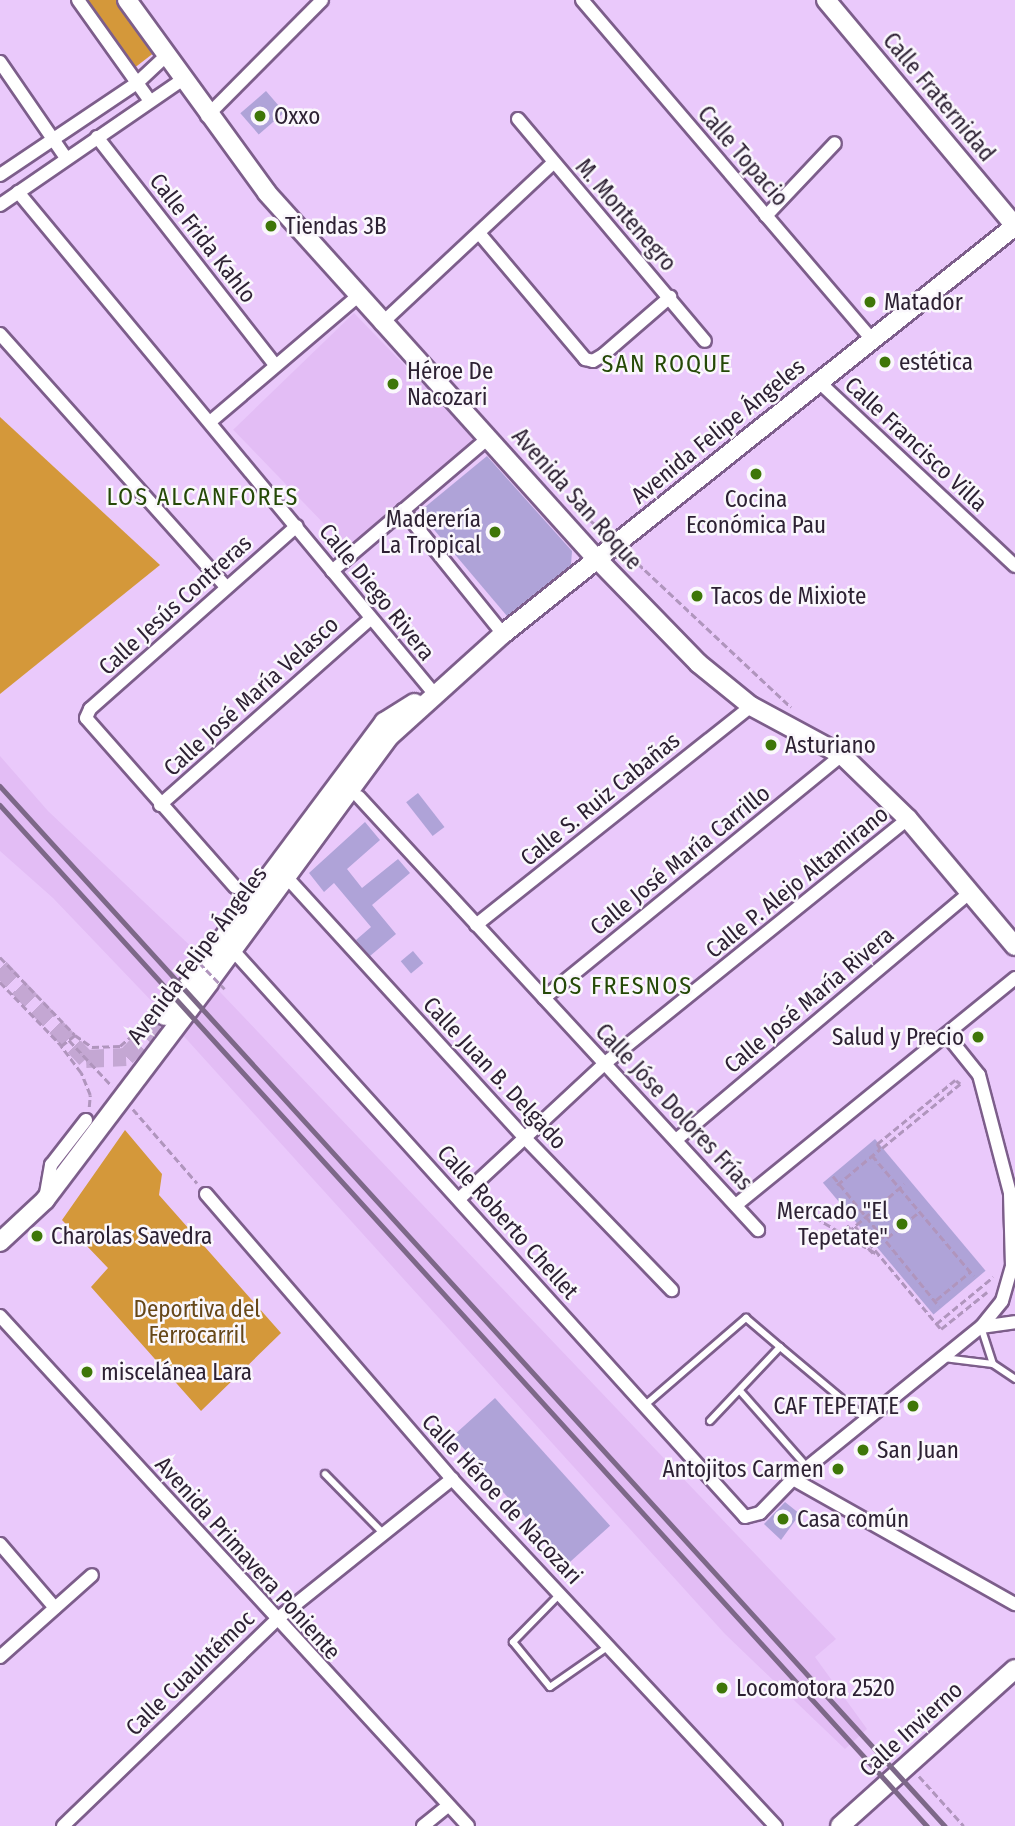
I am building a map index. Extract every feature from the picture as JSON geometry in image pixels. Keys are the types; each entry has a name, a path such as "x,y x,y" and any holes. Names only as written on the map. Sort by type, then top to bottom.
{"street":[{"path":"78,0 150,101"},
{"name":"Avenida San Roque","path":"127,0 207,116 357,297 597,560 698,663 751,706 842,755 908,819 1015,946"},
{"path":"207,116 323,0"},
{"name":"Calle Topacio","path":"582,0 872,339"},
{"name":"Calle Fraternidad","path":"826,0 1015,226"},
{"path":"0,175 137,83 166,56"},
{"path":"0,62 66,158"},
{"path":"0,205 182,80"},
{"path":"518,119 553,163"},
{"name":"Calle Frida Kahlo","path":"97,137 275,365"},
{"path":"766,216 835,144"},
{"name":"M. Montenegro","path":"381,324 553,163 705,341"},
{"name":"Calle Diego Rivera","path":"18,192 432,691"},
{"name":"Avenida Felipe Ángeles","path":"0,1242 45,1200 121,1096 216,983 390,736 503,634 1015,226"},
{"path":"479,233 585,359 593,361 670,297"},
{"path":"210,422 357,297"},
{"path":"0,334 226,587"},
{"name":"Calle Francisco Villa","path":"818,381 1015,566"},
{"path":"332,571 488,439"},
{"path":"403,510 503,634"},
{"name":"Calle Jesús Contreras","path":"160,805 86,719 90,709 297,526"},
{"name":"Calle José María Velasco","path":"160,805 370,619"},
{"name":"Avenida Felipe Ángeles","path":"165,1016 384,722 455,676"},
{"name":"Calle S. Ruiz Cabañas","path":"476,925 751,706"},
{"name":"Calle José María Carrillo","path":"544,998 842,755"},
{"name":"Calle Jóse Dolores Frías","path":"359,797 758,1230"},
{"path":"160,805 235,887"},
{"name":"Calle P. Alejo Altamirano","path":"460,1198 604,1064 908,819"},
{"name":"Calle Juan B. Delgado","path":"291,882 524,1137 672,1290"},
{"name":"Calle José María Rivera","path":"676,1140 970,892"},
{"name":"Calle Roberto Chellet","path":"238,957 460,1198 745,1517 760,1513 793,1479"},
{"path":"736,1205 1015,978"},
{"path":"947,1035 979,1075 1010,1193 1012,1266 1002,1301 981,1327 793,1479 1015,1604"},
{"path":"45,1200 51,1165 86,1120"},
{"name":"Calle Héroe de Nacozari","path":"206,1194 452,1479 776,1826"},
{"name":"Avenida Primavera Poniente","path":"0,1316 276,1620 468,1826"},
{"path":"981,1327 1015,1322"},
{"name":"Calle Cuauhtémoc","path":"63,1826 276,1620 452,1479"},
{"path":"0,1544 55,1608"},
{"path":"0,1657 92,1575"},
{"name":"Calle Invierno","path":"839,1826 1015,1669"},
{"path":"423,1826 448,1805"}],"lane":[{"path":"644,1407 746,1318 867,1420"},
{"path":"981,1327 993,1364"},
{"path":"710,1421 741,1392 780,1347"},
{"path":"942,1358 993,1364 1015,1379"},
{"path":"741,1392 808,1468"},
{"path":"325,1474 384,1534"},
{"path":"561,1594 513,1642 550,1688 610,1646"}],"path":[{"path":"618,544 801,717"},
{"path":"192,955 216,983"},
{"path":"0,957 75,1035 92,1047 120,1046 144,1027"},
{"path":"0,982 61,1046 90,1095 86,1120"},
{"path":"61,1046 75,1035"},
{"path":"69,1040 206,1194"},
{"path":"838,1184 880,1149 877,1144 955,1080 960,1084 882,1148"},
{"path":"873,1154 974,1276"},
{"path":"833,1177 939,1306"},
{"path":"851,1229 904,1184"},
{"path":"886,1239 921,1211"},
{"path":"806,1212 878,1256"},
{"path":"878,1256 851,1229 847,1224 878,1256 941,1329 987,1292 982,1286"},
{"path":"936,1300 970,1272"},
{"path":"936,1324 993,1277"},
{"path":"971,1296 975,1301"},
{"path":"908,1764 964,1826"}],"shaded area":[{"path":"354,313 475,438 354,555 233,430"},
{"path":"0,756 48,811 199,954 198,966 221,993 836,1639 815,1657 867,1729 845,1749 725,1634 161,1011 53,898 0,851"}],"green space":[{"path":"84,0 119,0 155,52 133,69"},
{"path":"0,417 160,565 0,694"},
{"name":"Deportiva del Ferrocarril","path":"125,1130 162,1174 159,1195 281,1333 201,1411 91,1287 108,1268 62,1220"}],"building":[{"path":"266,91 284,112 259,134 240,113"},
{"name":"Maderería La Tropical","path":"487,456 572,551 571,565 507,616 419,512"},
{"path":"418,793 444,827 433,836 406,802"},
{"path":"365,822 380,840 347,869 362,888 398,859 410,873 372,905 396,934 370,956 356,940 371,927 334,883 324,892 309,873"},
{"path":"413,951 423,963 411,974 401,961"},
{"name":"Mercado \"El Tepetate\"","path":"875,1139 986,1271 933,1314 823,1183"},
{"path":"495,1398 610,1526 568,1564 453,1436"},
{"name":"Casa común","path":"785,1502 800,1514 781,1540 764,1524"}],"tunnel":[{"path":"0,968 86,1059 126,1057 165,1016"}],"railway":[{"path":"0,786 945,1826"},
{"path":"0,805 927,1826"}],"place":[{"name":"Oxxo","path":"260,116"},
{"name":"Tiendas 3B","path":"271,226"},
{"name":"Matador","path":"870,302"},
{"name":"estética","path":"885,362"},
{"name":"Héroe De Nacozari","path":"393,384"},
{"name":"Cocina Económica Pau","path":"756,474"},
{"name":"Maderería La Tropical","path":"495,532"},
{"name":"Tacos de Mixiote","path":"697,596"},
{"name":"Asturiano","path":"771,745"},
{"name":"Salud y Precio","path":"978,1037"},
{"name":"Mercado \"El Tepetate\"","path":"902,1224"},
{"name":"Charolas Savedra","path":"37,1236"},
{"name":"miscelánea Lara","path":"87,1372"},
{"name":"CAF TEPETATE","path":"913,1406"},
{"name":"San Juan","path":"863,1450"},
{"name":"Antojitos Carmen","path":"838,1469"},
{"name":"Casa común","path":"783,1519"},
{"name":"Locomotora 2520","path":"722,1688"}],"district":[{"name":"SAN ROQUE","path":"667,365"},
{"name":"LOS ALCANFORES","path":"203,498"},
{"name":"LOS FRESNOS","path":"617,987"}]}
